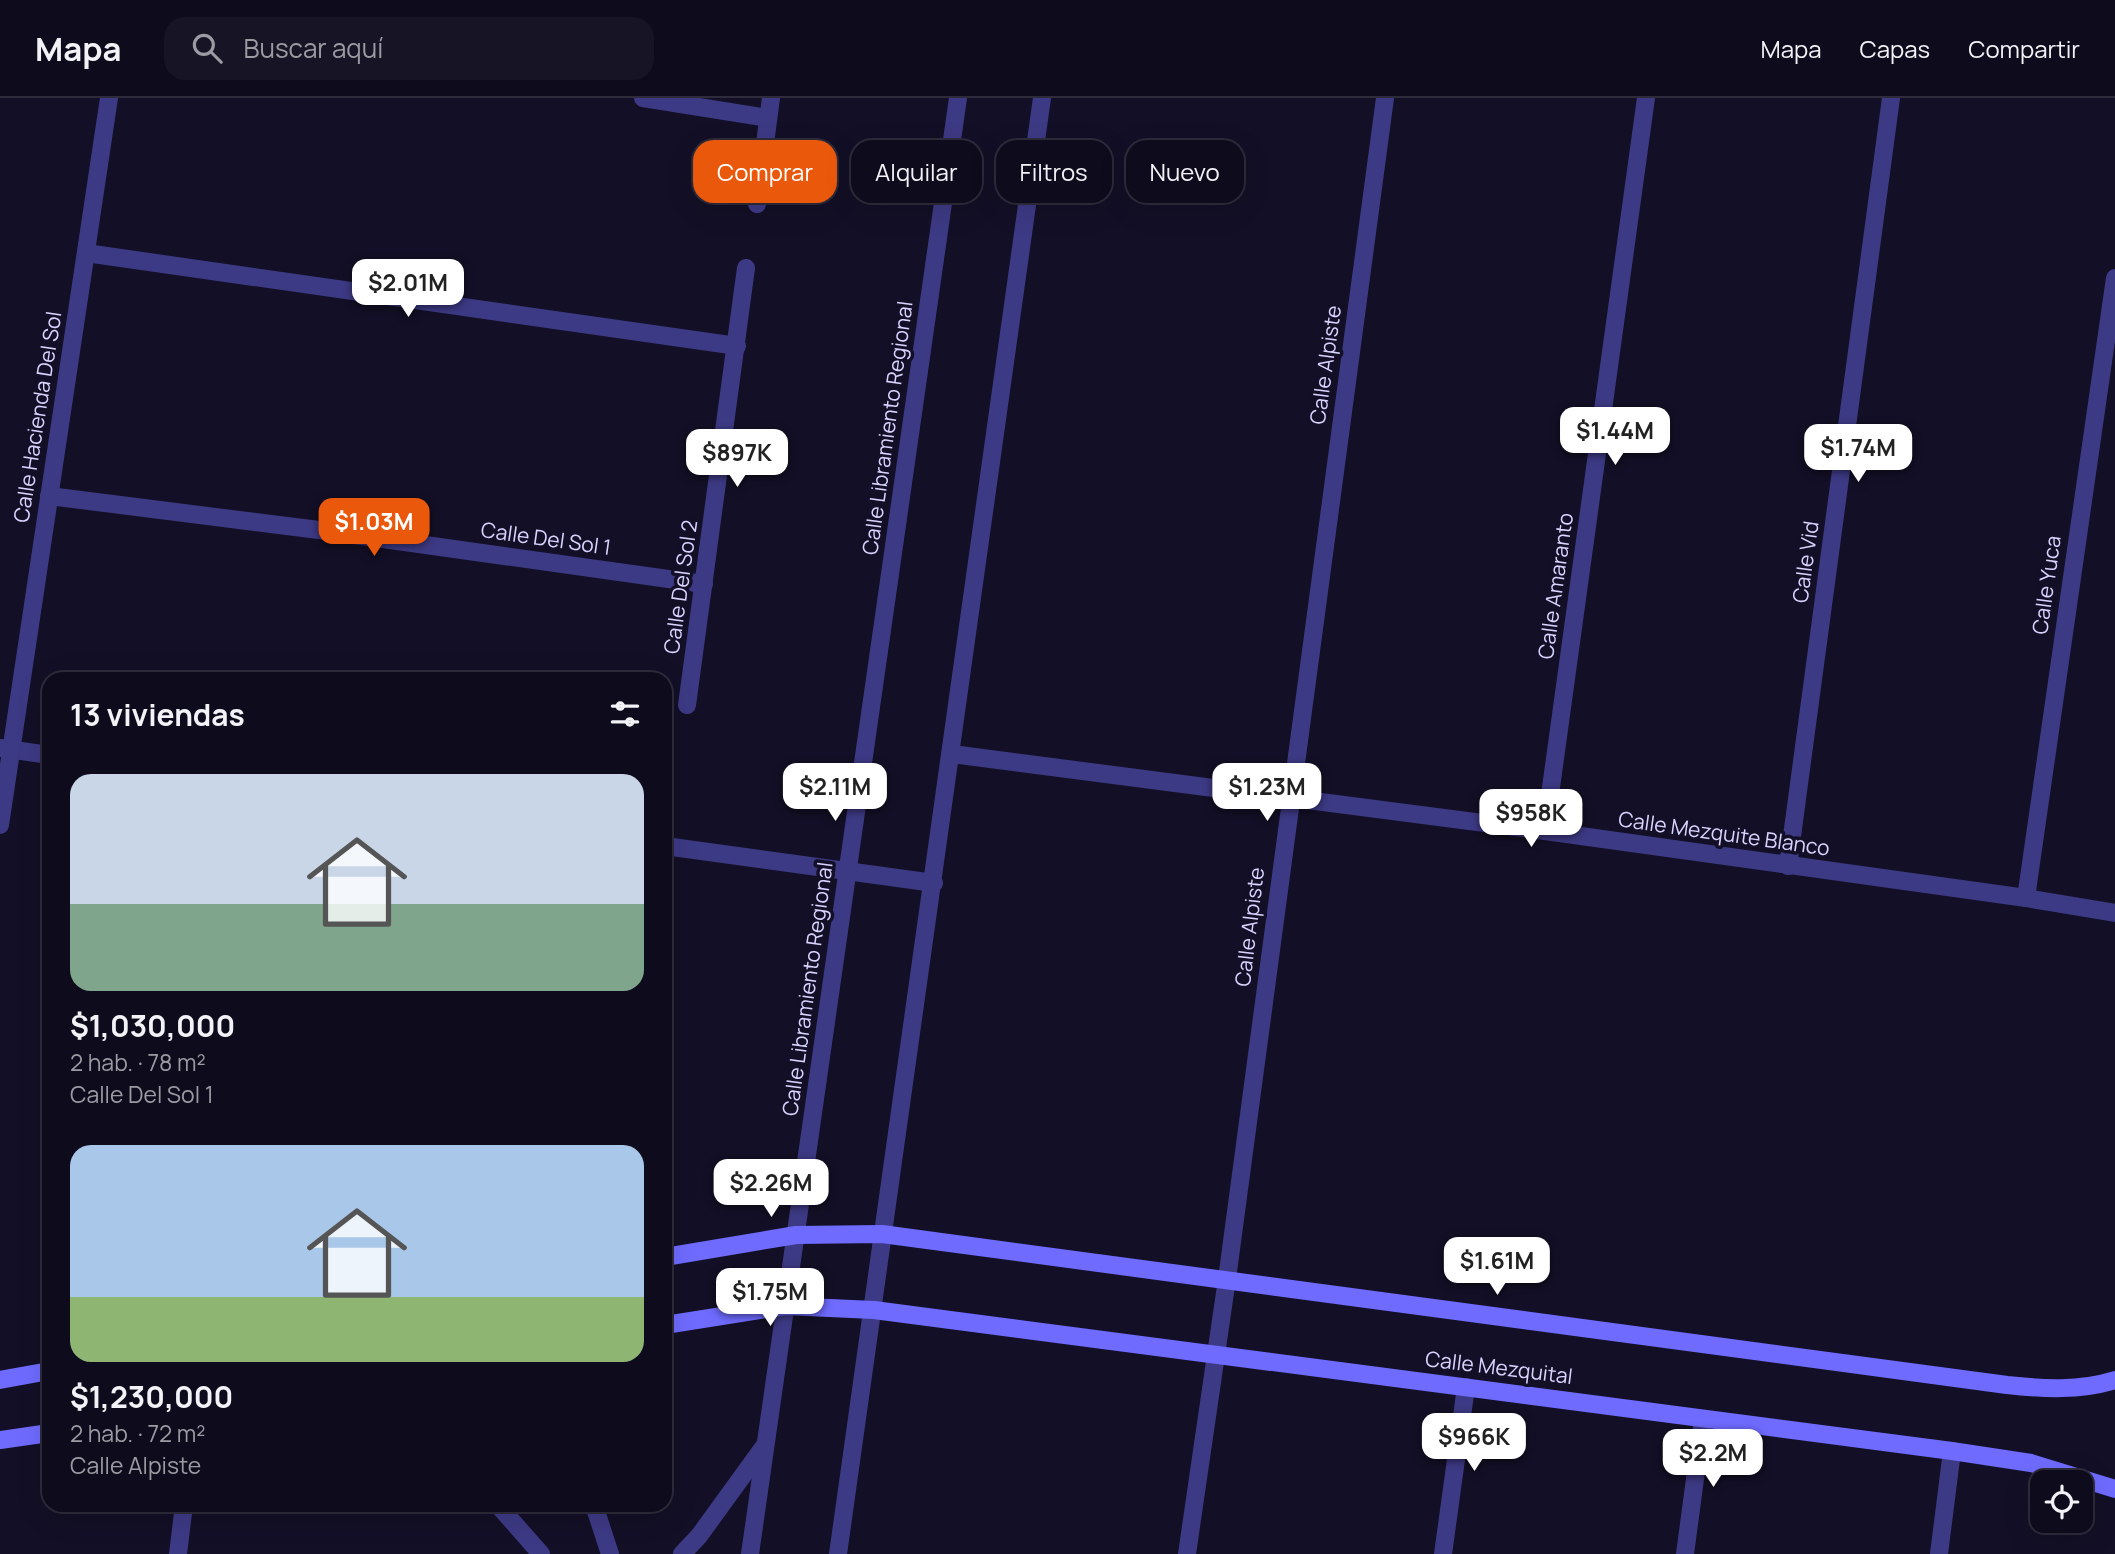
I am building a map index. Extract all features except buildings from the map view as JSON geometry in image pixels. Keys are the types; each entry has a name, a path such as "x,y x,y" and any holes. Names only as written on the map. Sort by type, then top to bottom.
{"main road":[{"path":"672,1256 796,1235 882,1234 2007,1385 2057,1390 2096,1386 2115,1380"},
{"name":"Calle Mezquital","path":"672,1324 785,1306 874,1310 1952,1451 2031,1463 2115,1489"},
{"path":"0,1380 42,1372"},
{"path":"0,1440 42,1434"}],"street":[{"name":"Calle Hacienda Del Sol","path":"0,825 6,749 49,496 109,98"},
{"path":"643,98 768,118"},
{"path":"757,204 771,98"},
{"name":"Calle Libramiento Regional","path":"750,1554 958,98"},
{"path":"838,1554 1042,98"},
{"name":"Calle Alpiste","path":"1187,1554 1227,1279 1385,98"},
{"name":"Calle Amaranto","path":"1545,831 1646,98"},
{"name":"Calle Vid","path":"1788,866 1891,98"},
{"path":"86,253 737,346"},
{"name":"Calle Del Sol 2","path":"687,705 747,268"},
{"name":"Calle Yuca","path":"2026,898 2115,278"},
{"name":"Calle Del Sol 1","path":"49,496 319,530 705,584"},
{"path":"6,749 42,754"},
{"name":"Calle Mezquite Blanco","path":"952,754 1545,831 2026,898 2115,913"},
{"path":"672,847 934,883"},
{"path":"1443,1554 1466,1387"},
{"path":"1685,1554 1703,1419"},
{"path":"681,1554 699,1535 765,1445"},
{"path":"1939,1554 1952,1451"},
{"path":"178,1554 183,1512"},
{"path":"504,1512 541,1554"},
{"path":"596,1512 610,1554"}]}
